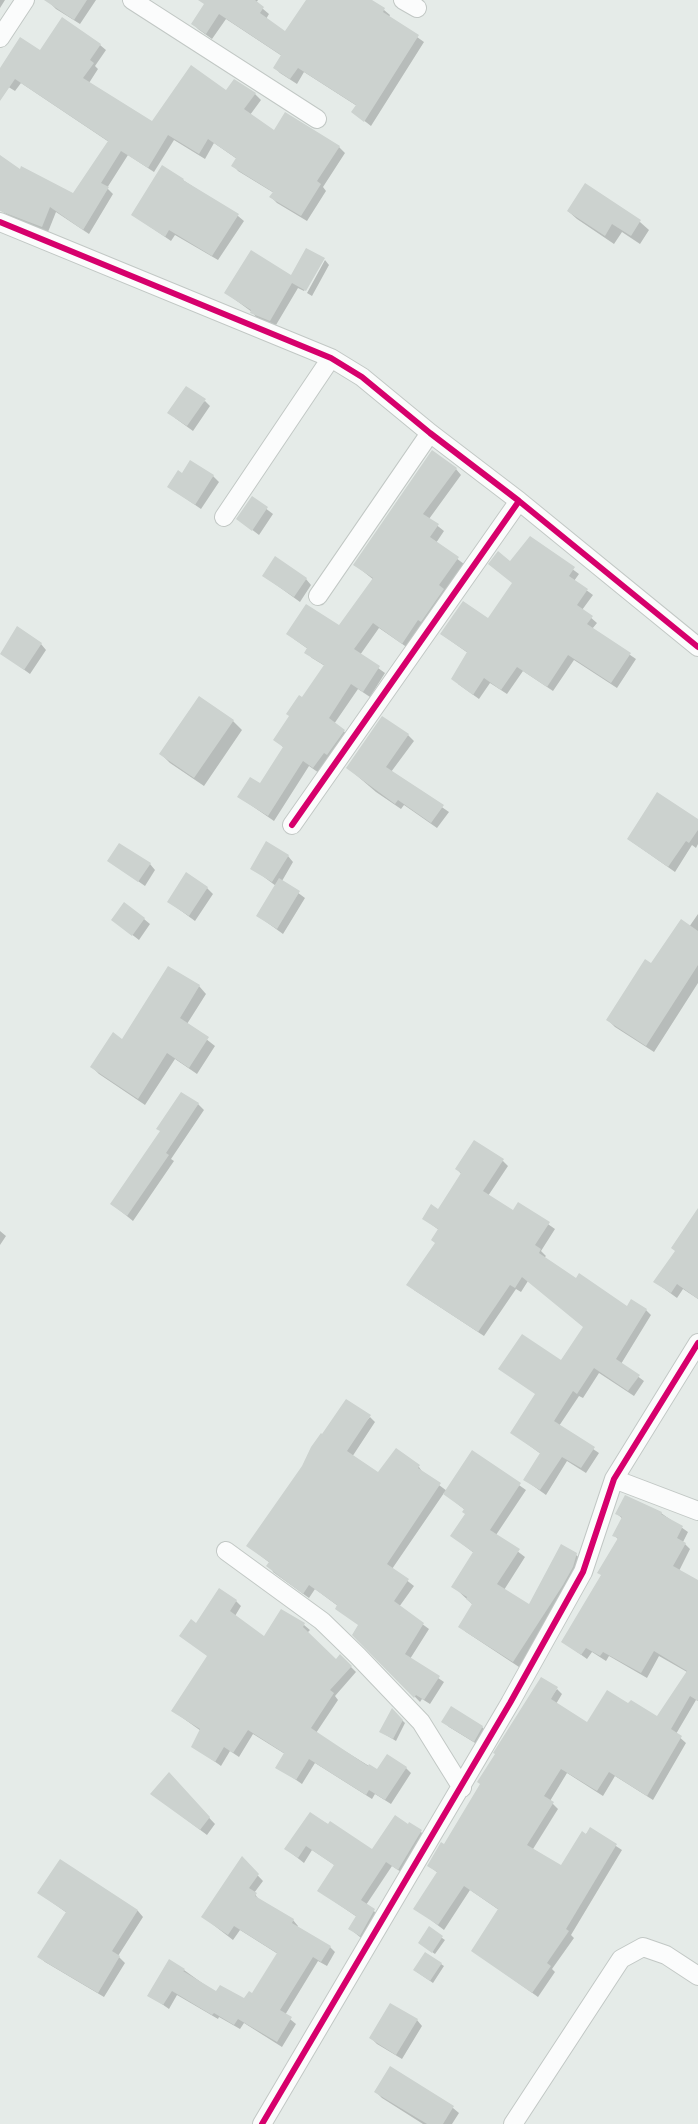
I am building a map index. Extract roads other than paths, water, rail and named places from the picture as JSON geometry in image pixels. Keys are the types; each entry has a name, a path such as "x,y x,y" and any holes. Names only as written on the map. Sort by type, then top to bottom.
{"street":[{"path":"1,36 25,0"},
{"path":"132,0 317,119"},
{"path":"0,222 332,358 362,377 698,646"},
{"path":"224,517 332,358"},
{"path":"318,596 430,433"},
{"path":"292,825 519,501"},
{"path":"262,2124 462,1788 583,1572 614,1479 698,1343"},
{"path":"614,1479 698,1511"},
{"path":"226,1551 322,1621 358,1656 421,1722 462,1788"},
{"path":"513,2124 621,1959 643,1947 666,1955 698,1976"}]}
